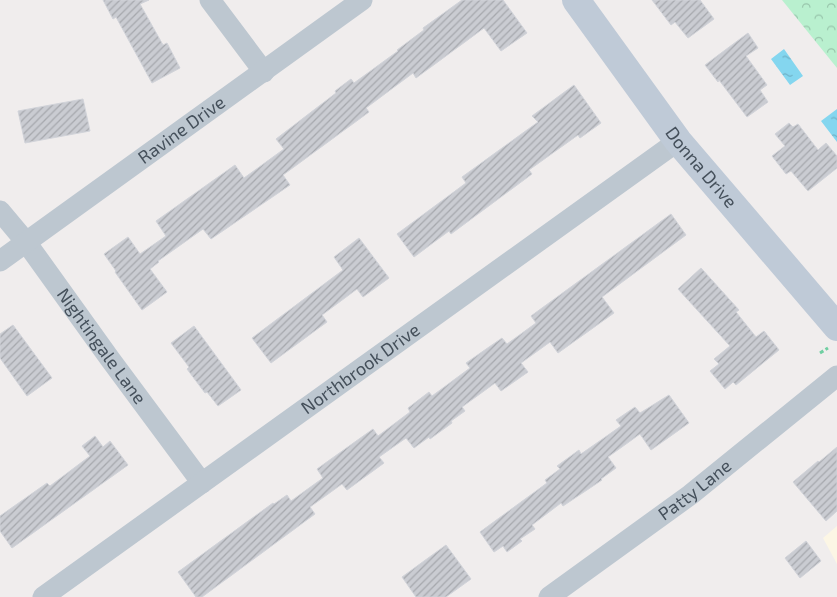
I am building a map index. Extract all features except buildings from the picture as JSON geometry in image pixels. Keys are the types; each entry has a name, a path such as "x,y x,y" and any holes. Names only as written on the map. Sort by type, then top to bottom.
{"street":[{"path":"210,0 264,72"},
{"name":"Ravine Drive","path":"0,261 362,0"},
{"name":"Donna Drive","path":"576,0 678,141 837,327"},
{"name":"Northbrook Drive","path":"43,597 678,141"},
{"name":"Nightingale Lane","path":"0,211 26,242 202,483"},
{"name":"Patty Lane","path":"549,597 690,495 837,376"}],"shaded area":[{"path":"837,526 837,564 823,538"}],"green space":[{"path":"782,0 837,0 837,68"}],"water":[{"path":"784,49 803,76 790,85 771,59"},
{"path":"837,109 837,142 821,121"}]}
